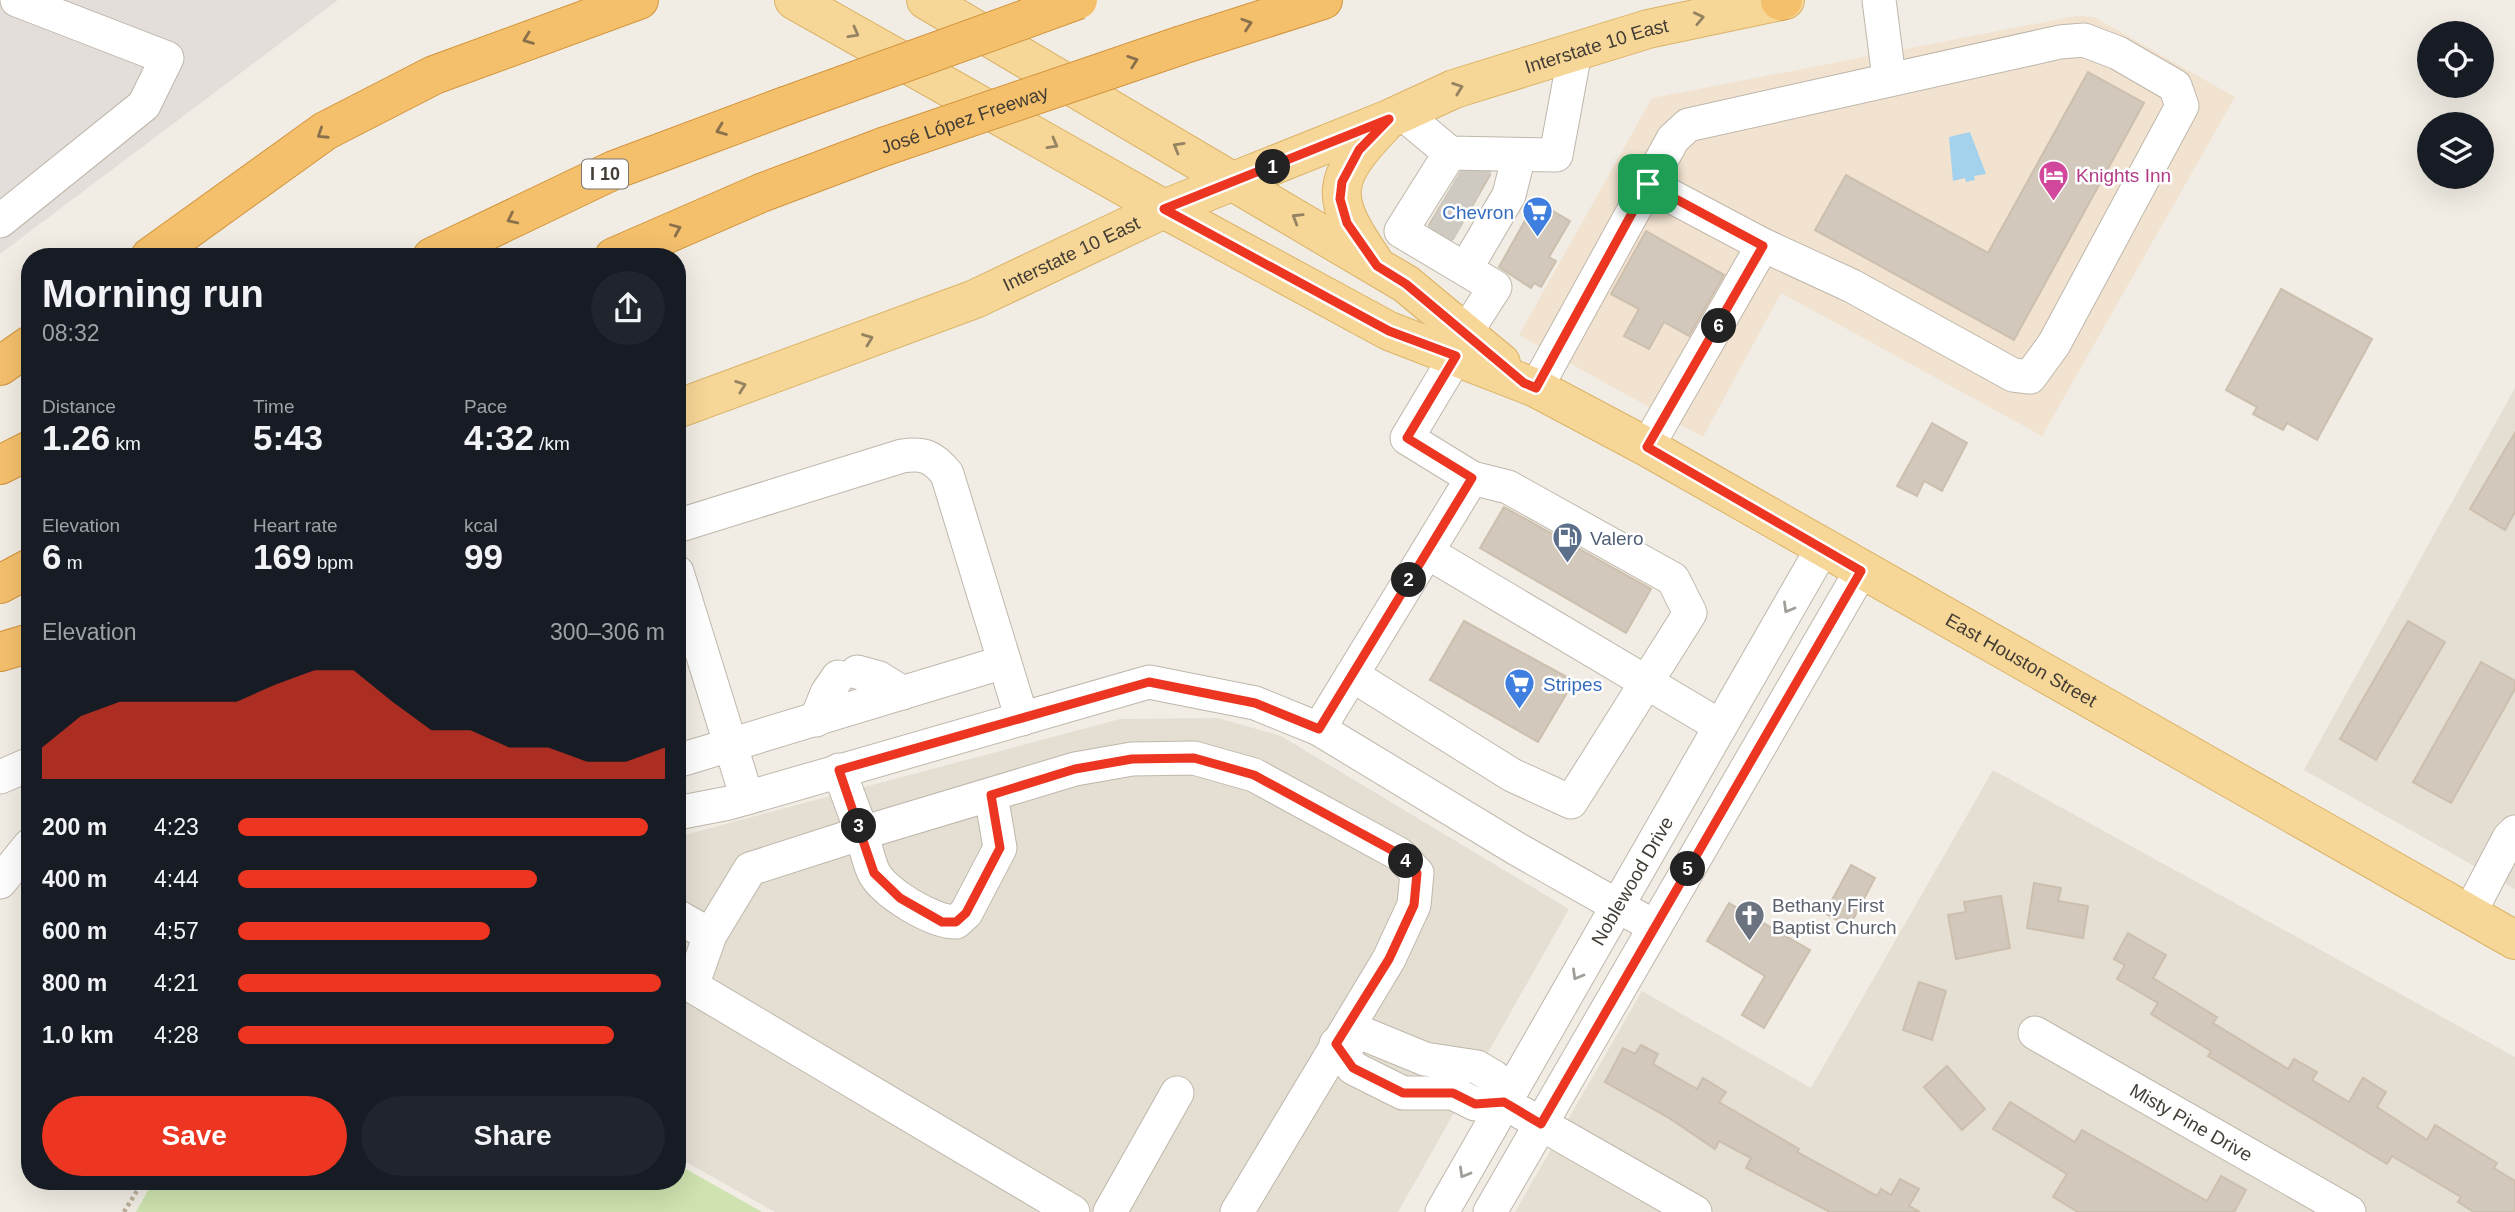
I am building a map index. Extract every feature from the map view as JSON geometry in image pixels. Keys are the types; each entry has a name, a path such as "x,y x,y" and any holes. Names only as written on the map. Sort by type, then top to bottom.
{"highway":[{"path":"162,248 325,131 434,75 574,13 639,0"},
{"name":"I 10","path":"451,248 614,170 1078,0"},
{"name":"José López Freeway","path":"635,248 761,193 883,147 1182,44 1323,0"},
{"path":"0,366 21,351"},
{"path":"0,464 21,454"},
{"path":"0,584 21,573"},
{"path":"0,652 21,646"}],"main road":[{"name":"East Houston Street","path":"794,0 1164,209 1389,331 1461,345"},
{"name":"East Houston Street","path":"926,0 1384,271 1461,345 1647,447 1822,549 2515,940"},
{"name":"Interstate 10 East","path":"686,406 975,299 1164,209 1237,182 1454,89 1648,29 1783,0"},
{"path":"1384,271 1347,223 1340,199 1342,182 1359,150 1395,116"}],"street":[{"path":"0,9 4,0"},
{"path":"0,221 144,105 167,58 17,0"},
{"path":"1879,0 1889,78"},
{"path":"1530,385 1673,139 1688,125 1889,78 2060,42 2084,40 2118,53 2175,86 2182,106 2041,366 2030,377 2013,374 1852,286 1763,246 1648,184"},
{"path":"1384,271 1519,155 1556,155 1575,52"},
{"path":"1352,676 1512,775 1571,802 1644,682 1690,613 1674,579 1508,487 1472,478 1407,438 1495,287 1454,212 1395,116"},
{"path":"1454,212 1519,155"},
{"path":"1647,447 1763,246"},
{"path":"686,523 902,456 923,453 938,462 947,474 1021,719"},
{"path":"1319,729 1472,478"},
{"name":"Noblewood Drive","path":"1442,1212 1822,549"},
{"path":"1427,552 1720,726"},
{"path":"1490,1212 1861,571"},
{"path":"686,601 747,797"},
{"path":"686,759 1004,662"},
{"path":"816,720 827,692 848,675 879,678 903,693"},
{"path":"686,811 747,797 1149,682 1255,703 1319,729 1517,849 1655,927"},
{"path":"686,986 710,935 750,869 1075,769 1132,759 1194,758 1254,775 1399,854 1417,873 1414,905 1389,959 1237,1212"},
{"path":"0,777 21,768"},
{"path":"839,770 874,873 891,890 942,922 956,922 966,913 1000,848 991,795"},
{"path":"1685,788 1723,810"},
{"path":"2469,914 2509,838 2515,832"},
{"path":"0,882 21,856"},
{"path":"686,921 710,935"},
{"path":"686,991 1073,1212"},
{"name":"Misty Pine Drive","path":"2035,1033 2349,1212"},
{"path":"1336,1044 1364,1034 1425,1059 1477,1068 1494,1077 1504,1102 1695,1212"},
{"path":"1110,1212 1177,1093"}],"path":[{"path":"124,1212 137,1190"}],"shaded area":[{"path":"0,0 338,0 0,254"},
{"path":"2076,16 2094,17 2235,97 2042,436 1781,293 1703,437 1519,335 1652,98"},
{"path":"2515,388 2515,889 2304,770"},
{"path":"1218,718 1281,736 1569,909 1398,1212 775,1212 686,1162 686,835 1120,719"},
{"path":"1993,770 2515,1057 2515,1212 1515,1212 1642,991 1811,1088"}],"green space":[{"path":"686,1169 762,1212 136,1212 148,1190 686,1190"}],"water":[{"path":"1970,132 1986,174 1974,176 1975,180 1966,182 1965,178 1953,181 1949,137"}],"building":[{"name":"Knights Inn","path":"2088,72 2144,103 2014,340 1815,230 1846,175 1988,253"},
{"name":"Chevron","path":"1461,172 1490,175 1453,239 1429,225"},
{"name":"Chevron","path":"1536,201 1570,221 1549,257 1556,261 1541,287 1534,283 1531,288 1499,267"},
{"path":"1646,231 1724,275 1689,336 1664,322 1649,349 1624,336 1639,309 1611,294"},
{"path":"2281,289 2372,339 2317,440 2287,423 2283,430 2253,414 2257,407 2226,390"},
{"path":"1932,423 1967,443 1942,491 1924,481 1917,496 1897,486"},
{"path":"2515,433 2515,512 2505,530 2470,509"},
{"name":"Valero","path":"1504,507 1651,589 1626,633 1480,548"},
{"name":"Stripes","path":"1464,621 1574,681 1538,742 1430,680"},
{"path":"2408,621 2445,642 2376,760 2340,739"},
{"path":"2481,662 2515,681 2515,689 2451,803 2413,782"},
{"path":"1851,865 1875,878 1849,927 1825,913"},
{"path":"2034,883 2061,888 2058,901 2088,906 2083,938 2027,928"},
{"path":"2001,896 2010,948 1956,959 1948,915 1966,912 1964,902"},
{"path":"1729,903 1810,950 1764,1028 1742,1015 1765,976 1707,941"},
{"path":"2128,933 2166,955 2153,978 2217,1017 2213,1023 2288,1069 2294,1059 2317,1072 2312,1080 2349,1102 2363,1078 2386,1092 2377,1107 2427,1140 2435,1125 2497,1163 2494,1168 2515,1181 2515,1212 2474,1212 2458,1202 2461,1197 2392,1156 2387,1164 2208,1056 2211,1051 2151,1014 2158,1003 2117,979 2125,965 2114,959"},
{"path":"1919,982 1946,991 1932,1040 1903,1030"},
{"path":"1641,1045 1658,1054 1653,1064 1697,1089 1703,1078 1726,1092 1719,1102 1799,1149 1797,1152 1877,1196 1881,1189 1891,1195 1900,1179 1919,1189 1909,1206 1920,1212 1830,1212 1746,1168 1751,1158 1719,1141 1715,1149 1669,1118 1605,1082 1623,1048 1635,1054"},
{"path":"1947,1066 1985,1109 1962,1130 1924,1087"},
{"path":"2010,1102 2075,1142 2082,1130 2207,1201 2221,1176 2246,1190 2234,1212 2078,1212 2053,1197 2067,1174 1993,1129"}],"tunnel":[{"path":"1462,168 1485,182"},
{"path":"1448,192 1472,206"},
{"path":"1434,217 1458,231"}],"place":[{"name":"Knights Inn","path":"2053,202"},
{"name":"Chevron","path":"1537,239"},
{"name":"Valero","path":"1567,565"},
{"name":"Stripes","path":"1520,711"},
{"name":"Bethany First Baptist Church","path":"1749,943"}],"route":[{"path":"1389,119 1359,150 1342,182 1340,199 1347,223 1377,266 1406,284 1524,383 1536,388 1648,184 1763,246 1749,275 1647,447 1861,571 1541,1124 1504,1102 1475,1104 1453,1093 1403,1093 1353,1068 1336,1044 1389,959 1414,905 1417,873 1399,854 1254,775 1194,758 1132,759 1075,769 991,795 1000,848 966,913 956,922 942,922 900,898 874,873 839,770 1149,682 1255,703 1319,729 1472,478 1407,438 1456,356 1389,331 1164,209 1389,119"}]}
